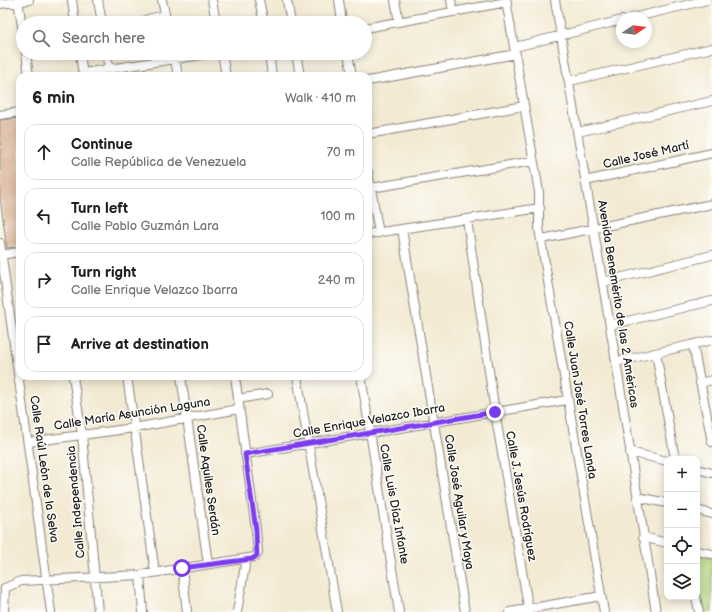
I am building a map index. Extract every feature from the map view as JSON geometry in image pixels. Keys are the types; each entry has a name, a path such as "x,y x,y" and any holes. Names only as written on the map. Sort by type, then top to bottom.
{"street":[{"path":"0,4 29,0"},
{"path":"72,0 74,16"},
{"path":"98,0 101,16"},
{"path":"162,0 165,16"},
{"path":"212,0 215,16"},
{"path":"259,0 262,16"},
{"path":"287,0 290,16"},
{"path":"338,0 341,16"},
{"path":"395,0 399,22"},
{"path":"451,0 453,12"},
{"name":"Avenida Benemérito de las 2 Américas","path":"555,0 570,81 656,612"},
{"path":"652,13 707,0"},
{"path":"18,1 20,16"},
{"path":"372,27 506,1"},
{"name":"Calle Juan José Torres Landa","path":"506,1 533,161 540,208 539,222 604,612"},
{"path":"372,80 515,50 562,35 616,22"},
{"path":"570,81 712,48"},
{"path":"27,60 28,72"},
{"path":"81,60 83,72"},
{"path":"107,60 109,68"},
{"path":"94,72 152,60"},
{"path":"175,60 177,72"},
{"path":"223,60 225,72"},
{"path":"270,60 271,72"},
{"path":"297,60 299,72"},
{"path":"349,60 351,72"},
{"path":"578,132 712,101"},
{"path":"372,133 524,106"},
{"path":"0,114 16,112"},
{"name":"Calle José Martí","path":"586,181 712,153"},
{"path":"372,188 533,161"},
{"path":"372,194 379,233"},
{"path":"542,239 594,230 712,204"},
{"path":"372,234 540,208"},
{"name":"Calle J. Jesús Rodríguez","path":"466,220 495,412 528,611"},
{"name":"Calle José Aguilar y Maya","path":"402,229 464,612"},
{"name":"Calle Raúl León de la Selva","path":"0,243 16,355"},
{"path":"1,254 16,252"},
{"path":"603,282 712,255"},
{"path":"610,324 712,301"},
{"path":"616,362 712,340"},
{"path":"693,345 700,383 710,421 712,442"},
{"path":"656,353 674,456"},
{"name":"Calle Raúl León de la Selva","path":"20,380 48,580 51,612"},
{"name":"Calle Independencia","path":"74,380 82,436 98,612"},
{"path":"128,380 155,572"},
{"name":"Calle Aquiles Serdán","path":"181,380 208,564"},
{"path":"4,612 3,587 21,582 140,575 255,558 258,553 256,530 236,380"},
{"path":"298,380 337,612"},
{"name":"Calle Luis Díaz Infante","path":"362,380 400,612"},
{"path":"700,383 712,380"},
{"path":"238,399 268,394"},
{"name":"Calle Enrique Velazco Ibarra","path":"245,454 568,400"},
{"name":"Calle María Asunción Laguna","path":"29,442 134,428 239,409"},
{"path":"630,452 664,460"},
{"path":"700,470 712,473"},
{"path":"637,497 664,502"},
{"path":"700,511 712,514"},
{"path":"643,536 664,542"},
{"path":"700,552 712,554"},
{"path":"237,612 246,560"},
{"path":"182,568 187,612"},
{"path":"140,575 143,612"},
{"path":"510,612 528,611 601,596"},
{"path":"697,600 699,612"}],"green space":[{"path":"700,554 712,557 712,612 702,612 700,600"}],"building":[{"path":"16,118 16,247 7,248 0,197 0,120"}],"route":[{"path":"182,568 252,559 257,556 258,546 245,454 495,412"}]}
